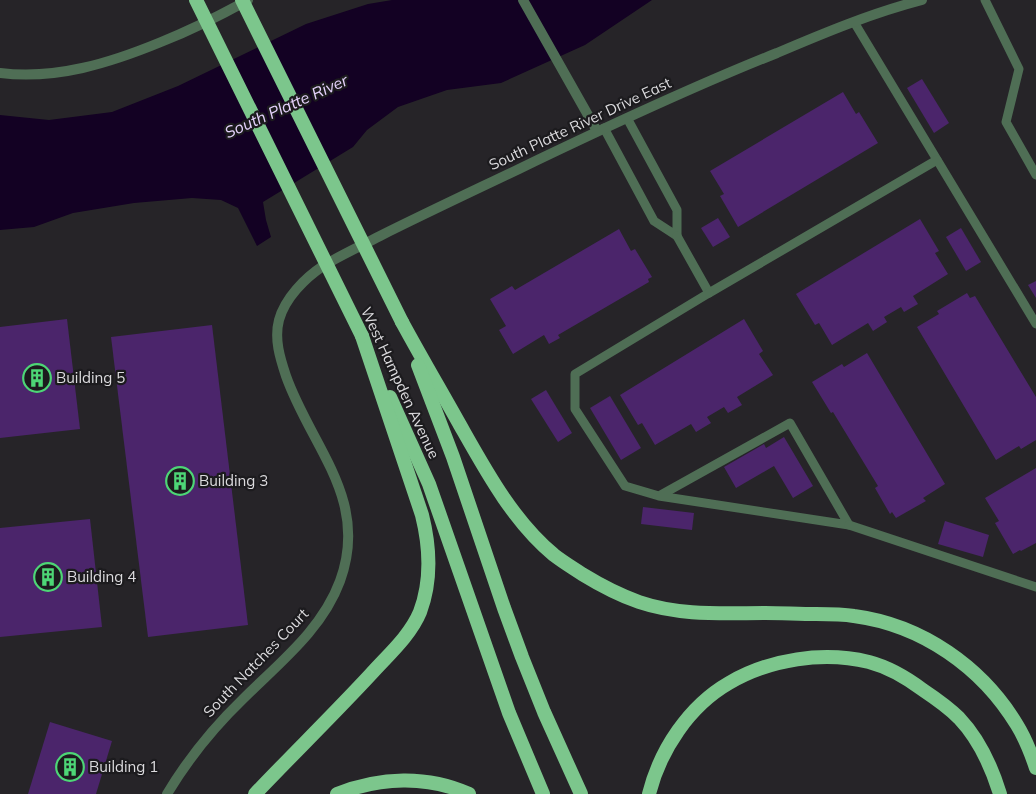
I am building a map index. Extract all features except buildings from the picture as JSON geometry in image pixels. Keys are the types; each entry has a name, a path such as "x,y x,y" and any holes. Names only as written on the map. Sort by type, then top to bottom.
{"highway":[{"name":"West Hampden Avenue","path":"196,0 362,336 406,430 429,484 509,712 542,794"},
{"name":"West Hampden Avenue","path":"242,0 402,322 453,457 522,657 580,794"},
{"path":"402,322 476,453 506,501 529,530 554,555 612,591 640,602 671,609 700,613 854,616 905,628 948,651 968,666 986,684 1018,726 1036,768"},
{"path":"255,794 392,651 408,632 419,613 425,595 428,578 427,535 362,336"},
{"path":"649,794 660,760 672,740 707,699 729,683 752,671 781,662 810,658 841,658 870,663 895,672 940,702 960,719 974,738 994,774 1000,794"},
{"path":"337,794 366,785 396,780 424,781 454,787 469,794"}],"street":[{"path":"0,73 35,74 66,71 96,65 154,45 222,15 248,0"},
{"path":"523,0 574,90 600,130"},
{"name":"South Platte River Drive East","path":"280,319 300,284 324,266 409,222 600,130 755,62 854,22 892,8 922,0"},
{"name":"South Natches Court","path":"167,794 182,770 209,735 240,701 308,635 330,602 340,582 345,562 348,530 342,494 328,462 292,393 285,374 277,338 280,319"}],"lane":[{"path":"985,0 1019,70 1006,122 1036,175"},
{"path":"854,22 1036,324"},
{"path":"626,118 677,210 678,236 709,293"},
{"path":"600,130 654,221 678,236"},
{"path":"937,160 709,293 575,374 575,409 625,486 659,496 849,525 1036,587"},
{"path":"659,496 790,423 849,525"}],"water":[{"name":"South Platte River","path":"392,0 652,0 585,45 501,83 447,90 398,107 367,130 353,147 263,202 271,237 257,246 238,208 221,200 192,198 134,203 73,213 34,227 0,230 0,115 49,120 112,112 178,86 306,24 368,4"}],"place":[{"name":"Building 5","path":"37,378"},
{"name":"Building 3","path":"180,481"},
{"name":"Building 4","path":"48,577"},
{"name":"Building 1","path":"70,767"}]}
